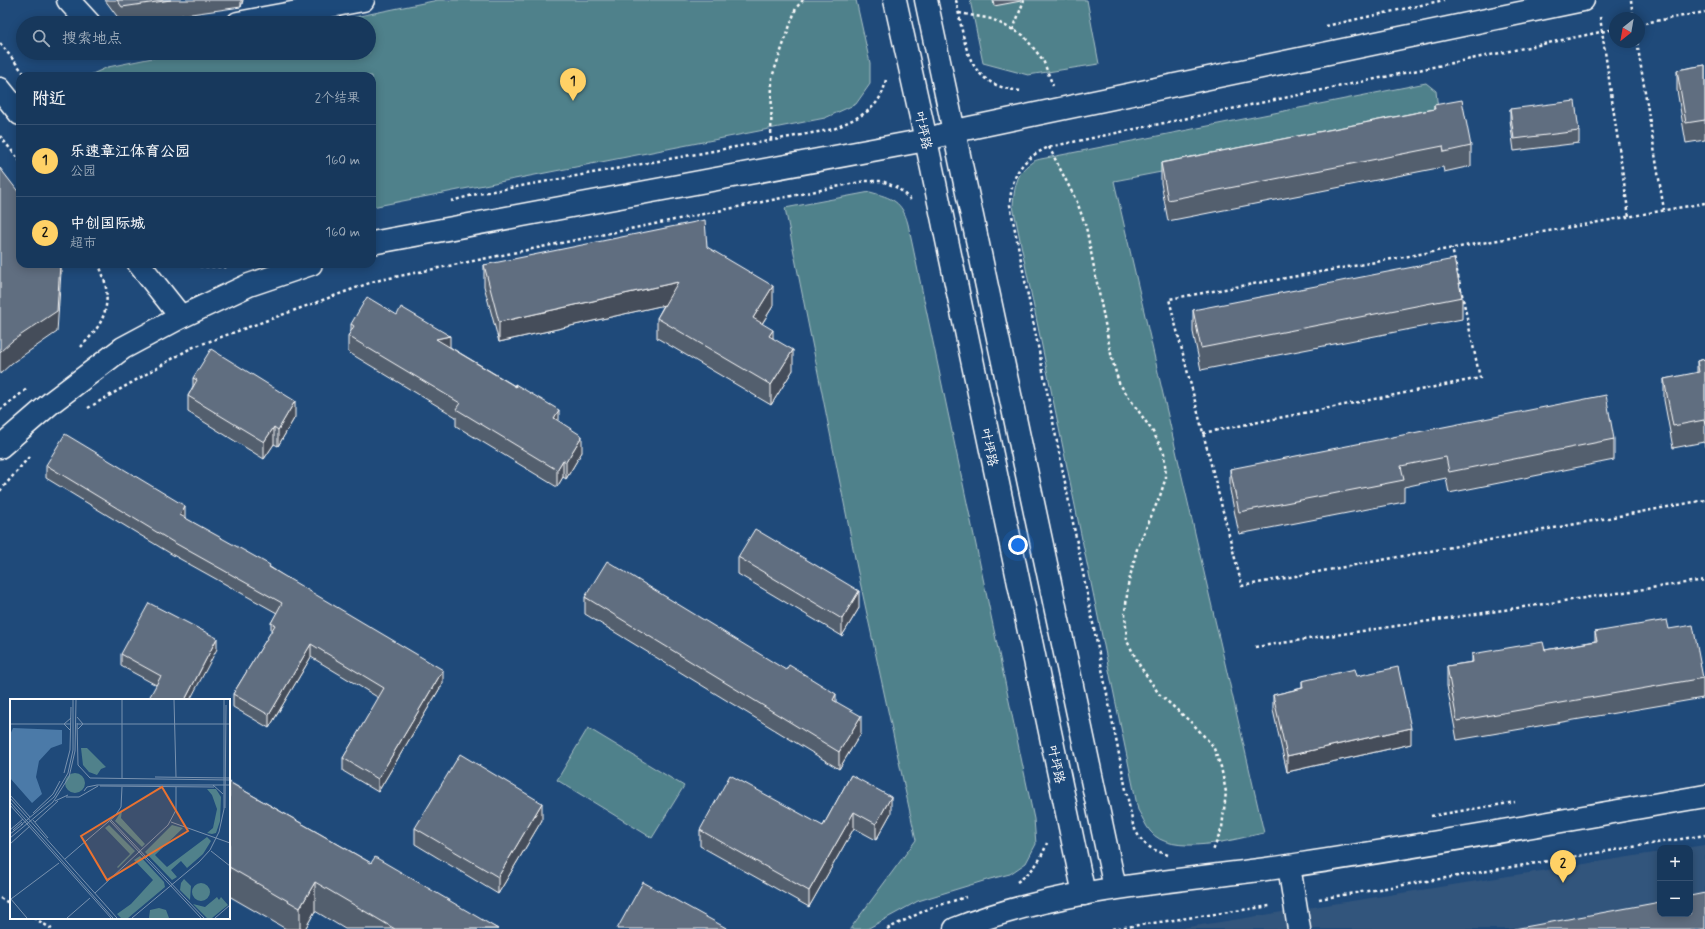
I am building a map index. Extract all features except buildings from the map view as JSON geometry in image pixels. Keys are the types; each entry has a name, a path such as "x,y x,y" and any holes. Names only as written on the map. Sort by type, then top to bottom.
{"street":[{"path":"68,0 83,16"},
{"path":"261,16 294,6 363,0"},
{"name":"叶坪路","path":"895,0 926,140 1084,894"},
{"path":"926,0 1115,888"},
{"path":"376,243 926,140 955,131 1591,5"},
{"path":"0,88 16,109"},
{"path":"142,268 181,317"},
{"path":"0,447 52,402 123,348 181,317 249,285 299,268"},
{"path":"954,929 989,915 1115,888 1289,866 1705,796"},
{"path":"1289,866 1299,929"}],"path":[{"path":"771,140 772,77 796,8 803,0"},
{"path":"956,0 966,48 972,63 982,77 996,85 1011,90 1027,91"},
{"path":"1013,30 1024,0"},
{"path":"1321,27 1444,0"},
{"path":"1631,0 1632,12"},
{"path":"1591,5 1602,31 1629,217"},
{"path":"1645,23 1705,12"},
{"path":"958,13 992,19 1023,35 1043,60 1053,87"},
{"path":"1172,856 1154,850 1140,841 1133,825 1010,205 1010,188 1015,176 1023,164 1034,154 1049,147 1609,30"},
{"path":"0,44 23,72"},
{"path":"1638,48 1664,210"},
{"path":"447,202 477,194 834,129 867,113 884,92 886,78"},
{"path":"1048,88 1061,85"},
{"path":"0,136 16,156"},
{"path":"1049,147 1072,190 1086,227 1118,383 1153,432 1164,453 1166,476 1160,496 1137,549 1128,585 1125,614 1127,640 1140,666 1159,694 1193,724 1213,746 1221,767 1226,792 1222,828 1212,853 1220,852"},
{"path":"86,409 190,348 375,281 865,181 882,181 898,188 911,199 913,206"},
{"path":"1705,203 1169,299 1242,586 1705,500"},
{"path":"1203,433 1480,378 1452,248"},
{"path":"76,350 102,320 107,299 104,274 100,268"},
{"path":"0,410 30,386"},
{"path":"0,491 30,456"},
{"path":"1255,648 1705,580"},
{"path":"1423,817 1517,801"},
{"path":"1112,929 1294,903 1705,835"},
{"path":"1014,883 1030,873 1042,857 1049,839"},
{"path":"887,929 930,908 967,896"},
{"path":"0,898 10,903"},
{"path":"36,919 52,929"}],"shaded area":[{"path":"1705,845 1705,929 1176,929 1657,852 1657,917 1693,917 1693,847"}],"green space":[{"path":"438,0 856,0 870,63 870,84 856,104 825,118 376,206 376,72 97,72 108,67 142,60 376,60 376,16 359,16"},
{"path":"970,0 1087,0 1099,64 1028,75 983,63"},
{"path":"1426,83 1436,91 1439,119 1114,181 1264,833 1221,842 1188,845 1173,844 1160,839 1150,831 1138,810 1013,206 1017,182 1022,171 1026,167 1032,162 1040,159"},
{"path":"870,192 884,196 895,202 903,210 906,216 1034,819 1036,844 1026,863 1010,874 918,901 867,929 850,929 916,840 857,568 785,208"},
{"path":"588,728 684,786 652,838 557,780"}],"place":[{"name":"乐速章江体育公园","path":"573,101"},
{"name":"中创国际城","path":"1563,883"}]}
